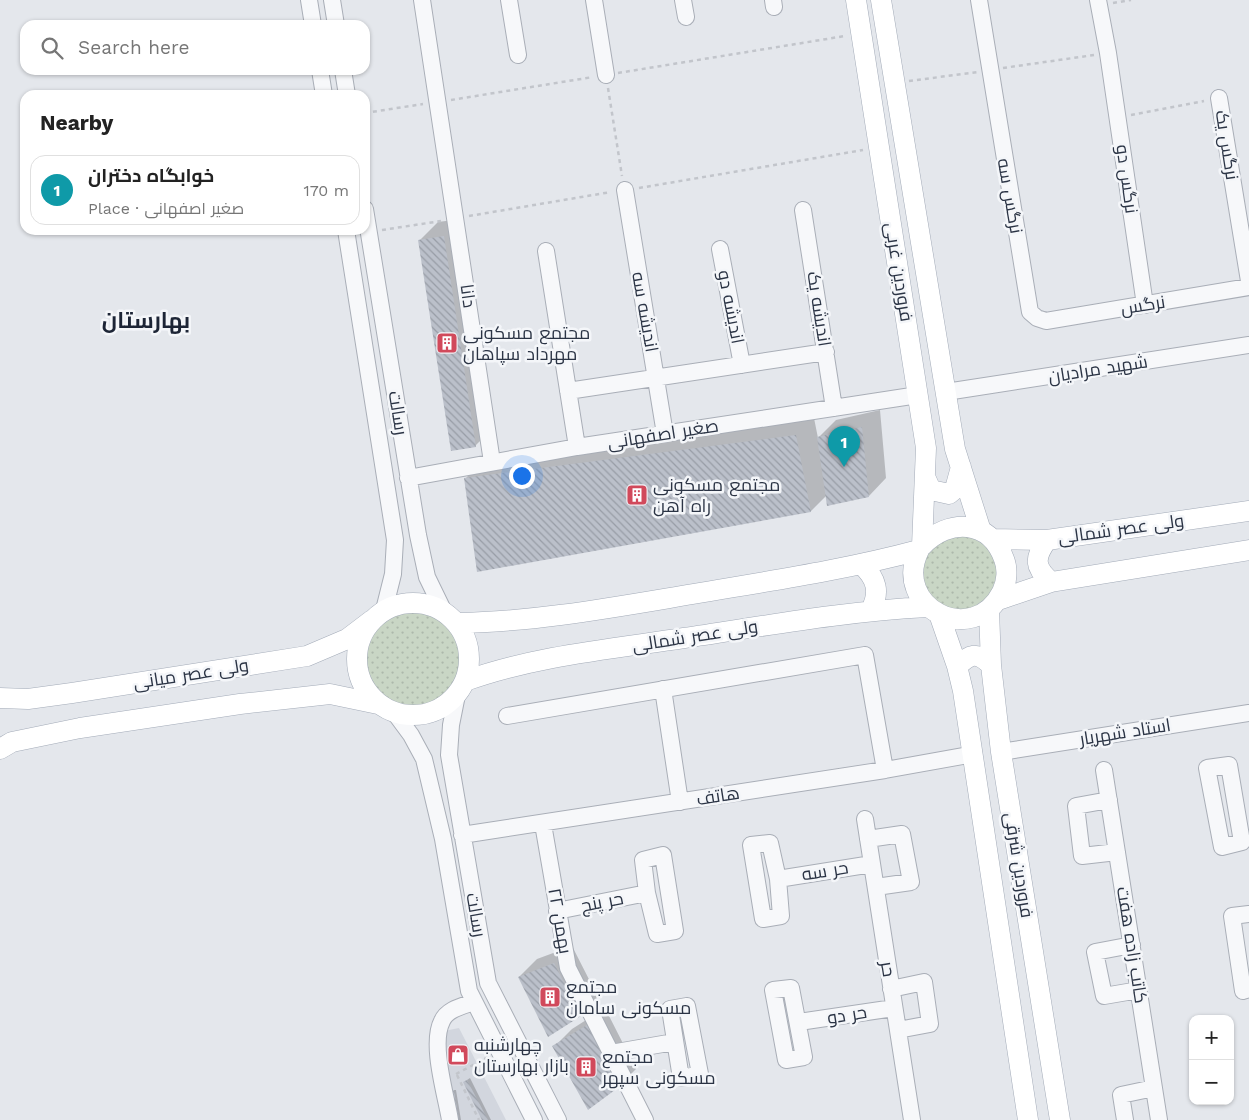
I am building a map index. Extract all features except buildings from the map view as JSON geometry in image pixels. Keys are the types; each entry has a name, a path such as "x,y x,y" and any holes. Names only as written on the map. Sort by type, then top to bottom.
{"main road":[{"name":"فروردین غربی","path":"856,0 926,448 926,479 920,548"},
{"name":"فروردین غربی","path":"882,0 955,449 986,535"},
{"path":"872,97 896,92"},
{"path":"926,479 931,490 949,494 955,489 961,468"},
{"name":"ولی عصر شمالی","path":"986,535 1047,540 1249,511"},
{"path":"994,605 1004,588 1006,568 1000,549 986,535 968,526 942,529 931,536 920,548 913,571 915,584 920,596 933,611 952,619 978,616 994,605 1051,582 1249,550"},
{"path":"1047,540 1040,550 1037,560 1040,572 1051,582"},
{"path":"451,618 493,623 653,600 862,565 920,548"},
{"path":"862,565 871,574 876,586 876,598 871,610"},
{"path":"414,602 430,605 451,618 467,641 469,661 461,688 444,706 428,714 411,716 386,708 366,690 358,672 357,654 361,636 378,615 399,604 414,602"},
{"name":"فروردین شرقی","path":"994,605 991,664 1001,752 1060,1120"},
{"name":"ولی عصر شمالی","path":"461,688 514,666 871,610 933,611"},
{"name":"فروردین شرقی","path":"933,611 957,666 974,754 1028,1120"},
{"name":"ولی عصر میانی","path":"0,698 28,698 72,693 307,656 347,639 378,615"},
{"path":"957,666 967,658 976,655 982,656 991,664"},
{"name":"ولی عصر میانی","path":"0,749 12,742 80,728 240,704 330,694 386,708"}],"street":[{"path":"309,0 312,20"},
{"path":"332,0 335,20"},
{"name":"دانا","path":"422,0 492,462"},
{"path":"510,0 518,55"},
{"path":"594,0 606,75"},
{"path":"683,0 686,17"},
{"name":"نرگس سه","path":"979,0 1030,312 1037,318"},
{"name":"نرگس دو","path":"1098,3 1108,53 1145,304"},
{"path":"321,75 323,90"},
{"path":"344,75 346,90"},
{"name":"نرگس یک","path":"1219,98 1249,281"},
{"name":"اندیشه سه","path":"624,190 665,434"},
{"name":"اندیشه یک","path":"804,210 834,408"},
{"name":"رسالت","path":"347,235 395,540 393,574 378,615"},
{"name":"رسالت","path":"369,235 408,478 427,578 451,618"},
{"name":"اندیشه دو","path":"720,249 742,365"},
{"path":"546,251 577,447"},
{"name":"نرگس","path":"1037,318 1046,321 1249,287"},
{"name":"شهید مرادیان","path":"946,392 1249,345"},
{"path":"568,391 826,352"},
{"name":"صغیر اصفهانی","path":"408,478 577,447 918,395"},
{"path":"507,716 865,655 885,770"},
{"name":"رسالت","path":"461,688 450,725 449,755 488,983 558,1120"},
{"path":"663,689 680,802"},
{"name":"رسالت","path":"386,708 411,735 424,759 443,840 468,991 534,1120"},
{"name":"استاد شهریار","path":"1001,752 1249,713"},
{"name":"هاتف","path":"462,835 885,770 974,754"},
{"name":"کاتب زاده هفت","path":"1104,770 1159,1120"},
{"path":"1109,800 1076,806 1082,856 1117,852"},
{"name":"حر","path":"865,819 912,1120"},
{"name":"۲۲ بهمن","path":"543,824 568,968 645,1120"},
{"path":"868,839 902,834 911,882 876,887"},
{"name":"حر سه","path":"778,879 872,864"},
{"name":"حر پنج","path":"558,911 647,893"},
{"path":"1249,914 1232,916 1243,990 1249,990"},
{"path":"1132,945 1095,952 1104,996 1138,990"},
{"path":"891,989 924,982 930,1024 898,1030"},
{"path":"450,1120 438,1038 442,1020 453,1010 474,1002"},
{"name":"حر دو","path":"799,1022 894,1008"},
{"path":"611,1053 674,1042"},
{"path":"1125,1120 1121,1095 1154,1088"}],"path":[{"path":"1098,3 1131,0"},
{"path":"606,75 624,190"},
{"path":"1118,118 1219,98"},
{"path":"479,1120 456,1074 499,1052"}],"shaded area":[{"name":"چهارشنبه بازار بهارستان","path":"459,1028 506,1120 452,1120 444,1031"}],"green space":[{"path":"960,536 981,542 991,552 997,573 991,594 981,604 960,610 939,604 929,594 923,573 929,552 939,542"},
{"path":"412,609 431,612 448,623 459,640 462,659 459,678 448,695 431,706 412,709 393,706 376,695 365,678 362,659 365,640 376,623 393,612"}],"place":[{"name":"مجتمع مسکونی مهرداد سپاهان","path":"447,343"},
{"name":"خوابگاه دختران","path":"844,467"},
{"name":"مجتمع مسکونی راه آهن","path":"637,495"},
{"name":"مجتمع مسکونی سامان","path":"550,997"},
{"name":"چهارشنبه بازار بهارستان","path":"458,1055"},
{"name":"مجتمع مسکونی سپهر","path":"586,1067"}],"district":[{"name":"بهارستان","path":"146,320"}]}
